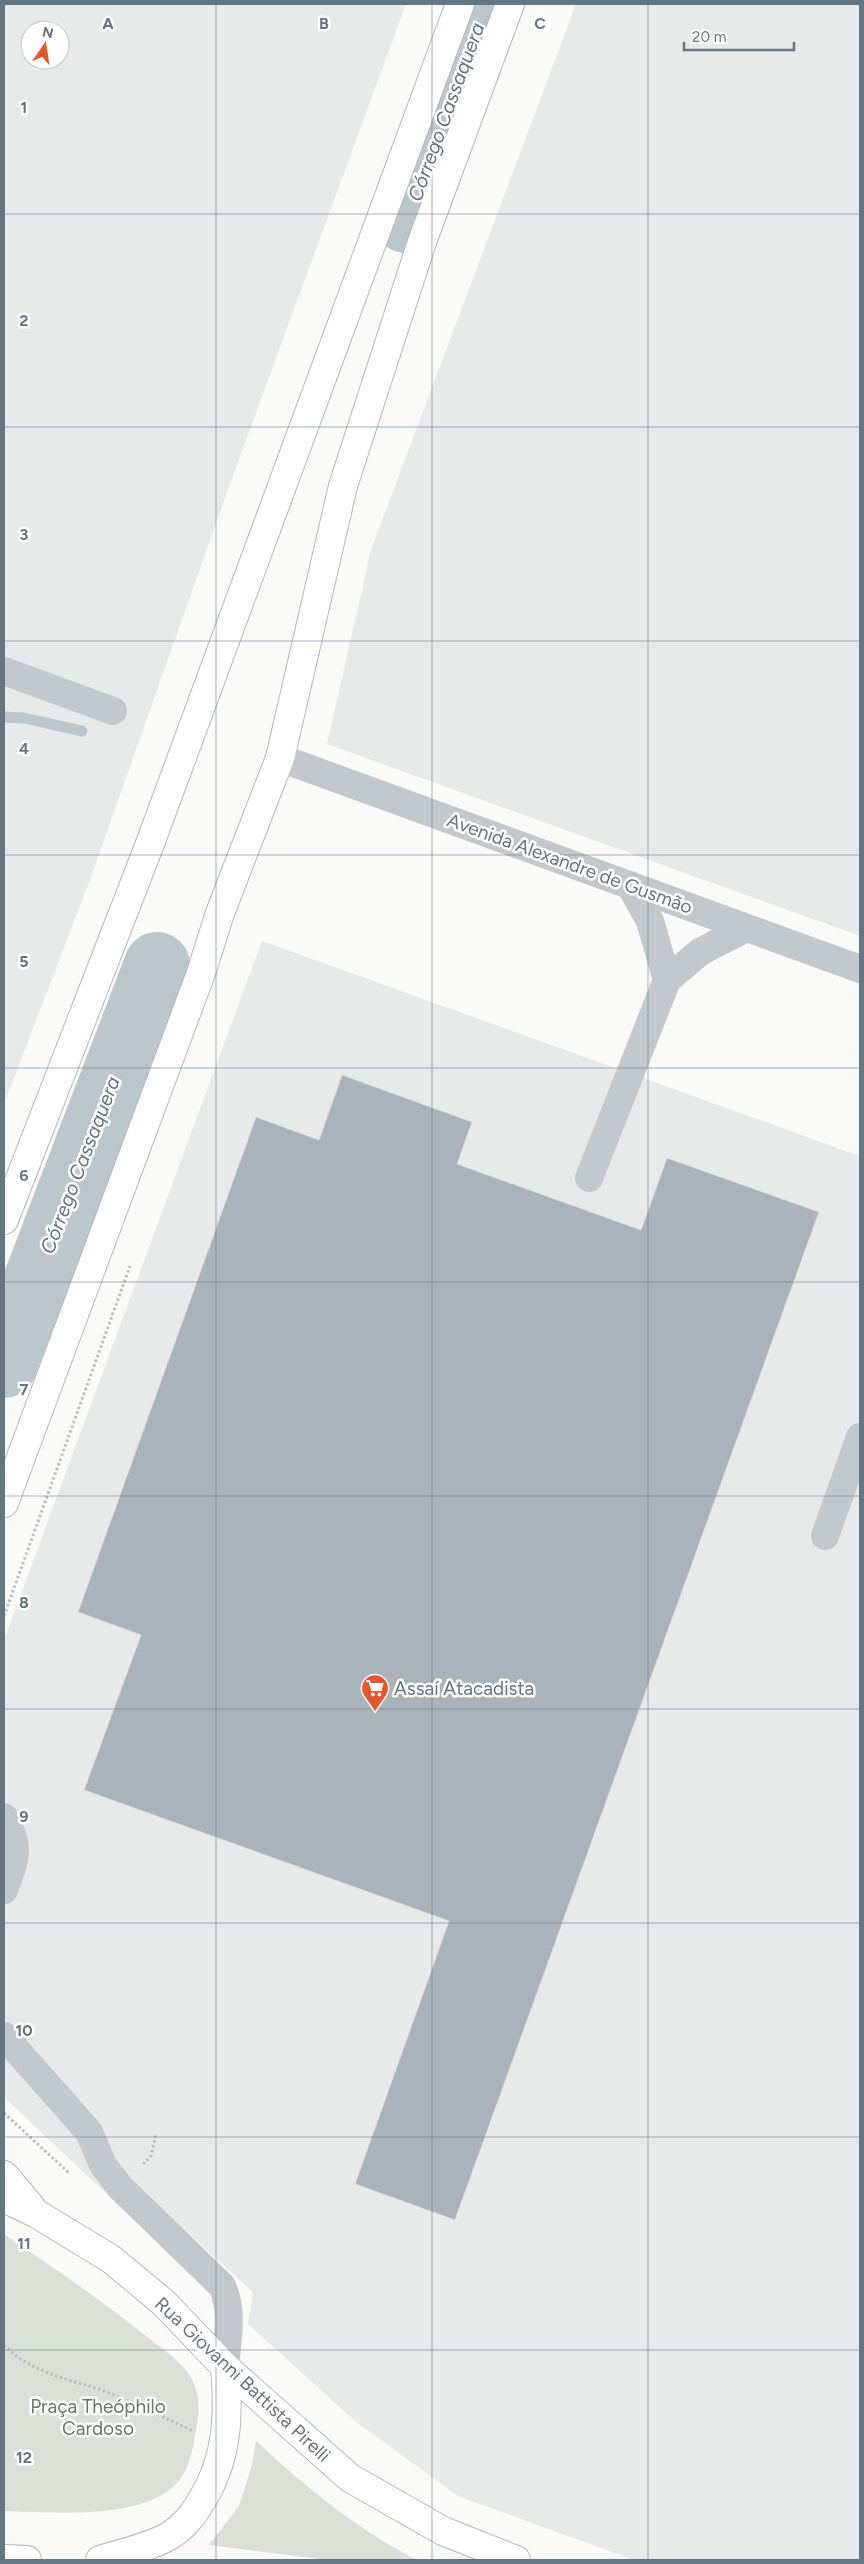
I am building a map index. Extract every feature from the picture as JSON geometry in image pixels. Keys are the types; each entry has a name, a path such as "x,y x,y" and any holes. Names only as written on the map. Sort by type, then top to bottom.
{"highway":[{"path":"4,1220 152,841 460,4"},
{"path":"4,1503 197,982 220,914 280,758 343,486 422,242 510,4"},
{"path":"4,2175 37,2214"},
{"name":"Rua Giovanni Battista Pirelli","path":"4,2198 37,2214 111,2259 164,2303 225,2367 350,2478 443,2531 516,2560"},
{"path":"100,2560 168,2537 190,2520 213,2483 226,2442 228,2411 225,2367"},
{"path":"4,2559 27,2560"}],"street":[{"path":"4,671 113,710"},
{"name":"Avenida Alexandre de Gusmão","path":"280,758 860,969"},
{"path":"630,885 650,920 667,980"},
{"path":"589,1178 667,980 700,952 746,928"},
{"path":"825,1536 860,1437"},
{"path":"4,1817 16,1844 16,1856 4,1890"},
{"path":"4,2036 89,2132 103,2165 120,2187 222,2286 228,2299 229,2317 225,2367"}],"path":[{"path":"4,2344 15,2356 46,2373 143,2406 196,2432 226,2442"}],"shaded area":[{"path":"4,4 406,4 231,481 91,877 4,1104"},
{"path":"576,4 860,4 860,936 327,744 371,550"},
{"path":"262,941 860,1156 860,2560 634,2560 458,2496 355,2421 248,2324 253,2292 169,2216 151,2236 4,2097 4,1640"}],"green space":[{"name":"Praça Theóphilo Cardoso","path":"4,2234 129,2322 176,2359 190,2376 198,2398 198,2420 193,2446 184,2474 166,2492 147,2502 124,2508 99,2511 72,2513 4,2511"},
{"path":"256,2441 294,2475 352,2521 417,2560 328,2560 209,2545 239,2506 252,2465"}],"building":[{"name":"Assaí Atacadista","path":"342,1075 472,1122 457,1164 641,1230 667,1158 819,1212 455,2220 355,2184 449,1921 84,1790 141,1635 78,1612 256,1117 319,1140"}],"waterway":[{"name":"Córrego Cassaquera","path":"406,220 486,4"},
{"path":"4,717 24,718 82,731"},
{"name":"Córrego Cassaquera","path":"4,1365 157,965"}],"place":[{"name":"Assaí Atacadista","path":"375,1712"}]}
